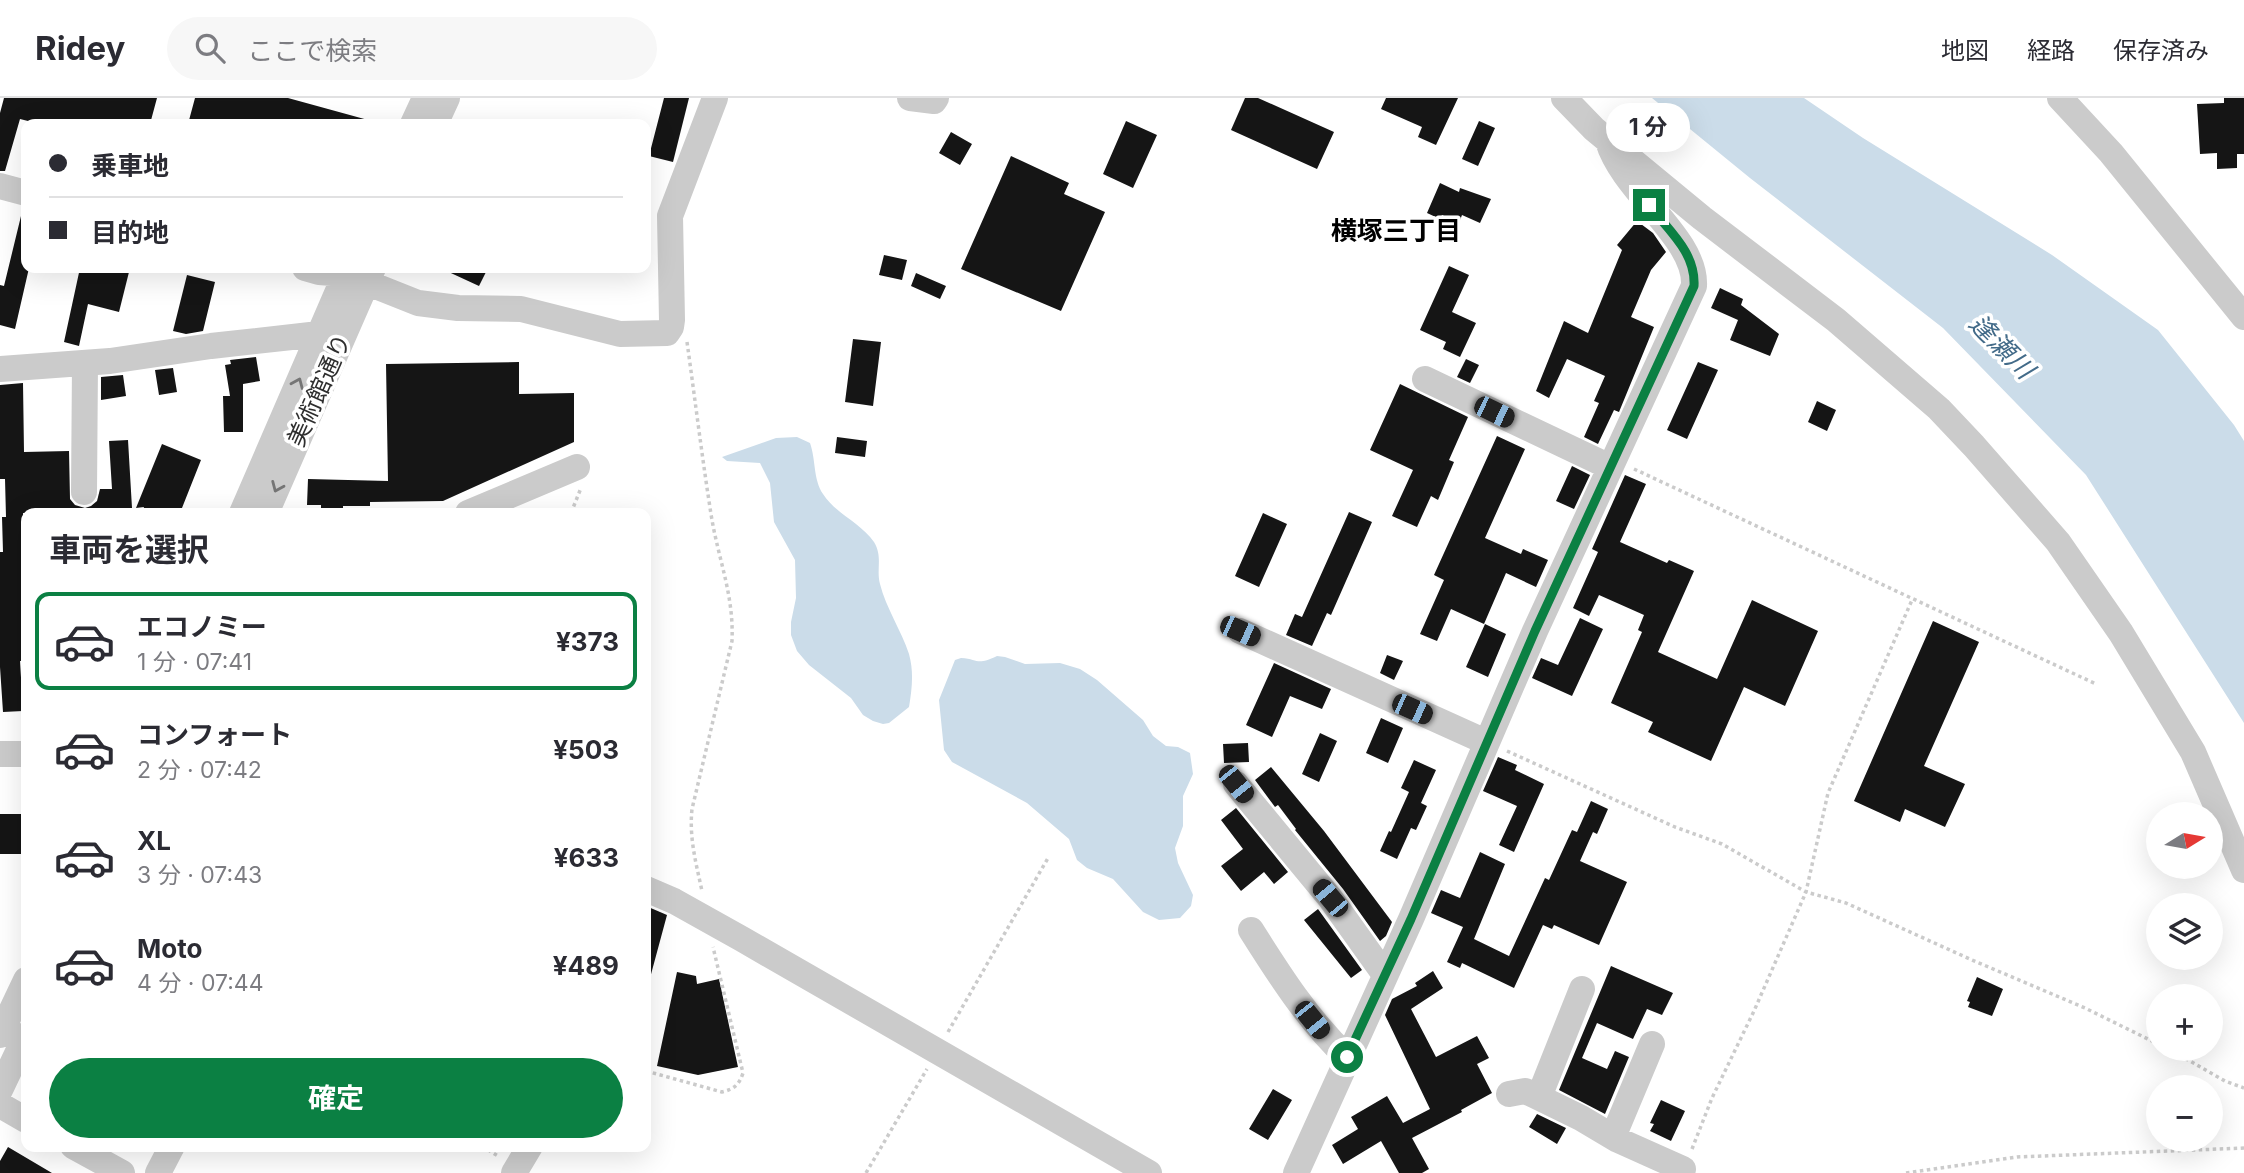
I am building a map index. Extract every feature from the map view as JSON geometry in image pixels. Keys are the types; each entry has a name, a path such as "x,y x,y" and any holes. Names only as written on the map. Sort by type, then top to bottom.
{"street":[{"path":"415,119 425,98"},
{"path":"437,119 447,98"},
{"path":"358,273 418,303 458,308 521,309 620,334 667,333 671,327 670,216 715,98"},
{"path":"1564,98 1608,141 1702,218 1836,320 1929,400 1974,446 2057,542 2096,595 2193,752 2244,870"},
{"path":"2060,98 2120,163 2244,317"},
{"path":"1296,1173 1486,742 1690,295 1694,277 1686,250 1617,164 1608,141"},
{"path":"0,186 21,192"},
{"name":"美術館通り","path":"244,508 319,334 358,273"},
{"name":"美術館通り","path":"268,508 358,273"},
{"path":"0,369 85,363 319,334"},
{"path":"85,363 85,492"},
{"path":"1425,379 1612,462"},
{"path":"501,506 577,467"},
{"path":"1240,631 1486,742"},
{"path":"0,754 21,754"},
{"path":"1236,784 1330,898 1385,975"},
{"path":"651,891 708,920 1149,1173"},
{"path":"1251,930 1299,1004 1324,1035 1347,1057"},
{"path":"1539,1097 1582,989"},
{"path":"0,1035 21,991"},
{"path":"1613,1137 1652,1044"},
{"path":"0,1090 21,1046"},
{"path":"1509,1094 1525,1091 1539,1097 1682,1171"},
{"path":"0,1105 21,1117"},
{"path":"84,1152 122,1173"},
{"path":"158,1173 170,1152"},
{"path":"514,1173 526,1152"}],"path":[{"path":"651,1072 722,1092 733,1089 740,1082 743,1073 690,828 692,809 732,642 732,603 711,516 687,342 671,327"},
{"path":"1612,462 1620,463 2096,684"},
{"path":"1682,1171 1806,892 1828,793 1912,600"},
{"path":"1486,742 1675,827 1722,844 1806,892 1846,903 2085,1007 2146,1038"},
{"path":"866,1173 1048,858"},
{"path":"2190,1061 2225,1081 2244,1088"},
{"path":"1906,1173 2017,1157 2244,1148"}],"water":[{"name":"逢瀬川","path":"1652,98 1804,98 1863,138 2052,255 2158,330 2244,441 2244,723 2086,475 1943,328"},
{"path":"797,437 810,443 818,482 828,501 869,535 877,547 880,584 906,645 912,667 909,707 889,723 873,721 863,715 851,698 809,665 797,651 791,635 796,598 795,560 774,522 770,483 760,463 727,461 722,457 776,438"},
{"path":"997,656 1025,664 1060,663 1080,669 1097,680 1143,720 1153,736 1166,746 1178,747 1190,753 1193,774 1183,796 1183,826 1175,848 1178,863 1193,895 1191,906 1180,918 1159,920 1143,912 1113,879 1087,868 1077,860 1069,839 1027,803 952,762 944,750 939,700 955,660 961,658 981,661"}],"building":[{"path":"4,98 157,98 151,119 20,119 5,171 0,171 0,113"},
{"path":"195,98 288,98 364,119 189,119"},
{"path":"664,98 689,98 673,162 651,156"},
{"path":"1245,98 1258,98 1334,132 1317,169 1231,130"},
{"path":"1386,98 1458,98 1436,145 1418,137 1422,127 1381,109"},
{"path":"2224,98 2244,98 2244,154 2237,154 2237,168 2217,169 2217,153 2200,154 2197,104 2224,103"},
{"path":"1126,121 1157,135 1133,188 1103,174"},
{"path":"1479,121 1495,128 1478,166 1462,159"},
{"path":"951,132 972,144 960,165 939,153"},
{"path":"1011,156 1069,183 1064,194 1105,212 1061,311 961,269"},
{"path":"1440,183 1459,192 1460,188 1491,199 1480,223 1462,215 1459,223 1442,215 1440,219 1427,213"},
{"path":"21,216 21,273 28,273 15,329 0,325 0,285 4,286"},
{"path":"1637,221 1653,233 1666,252 1651,270 1631,317 1654,327 1619,412 1614,410 1598,444 1584,437 1599,403 1594,401 1605,376 1567,359 1549,398 1536,391 1564,321 1588,333 1622,250 1617,245"},
{"path":"884,255 907,260 902,280 879,275"},
{"path":"1449,266 1469,275 1452,312 1476,323 1460,357 1443,349 1446,342 1420,330"},
{"path":"79,273 129,273 119,312 88,304 79,346 64,342"},
{"path":"451,273 486,273 479,286"},
{"path":"916,273 946,286 940,299 911,286"},
{"path":"187,275 215,282 203,331 186,334 173,331"},
{"path":"1720,288 1743,299 1741,305 1779,334 1770,356 1730,340 1738,320 1711,308"},
{"path":"853,339 881,342 873,406 845,402"},
{"path":"256,357 260,381 243,384 243,432 224,432 223,396 230,396 225,365 231,364 230,360"},
{"path":"1466,359 1479,365 1470,383 1457,377"},
{"path":"519,362 519,394 574,393 574,442 443,501 370,502 370,506 343,508 307,505 308,479 388,481 386,364"},
{"path":"1698,362 1718,370 1687,439 1667,430"},
{"path":"173,368 177,392 159,395 155,370"},
{"path":"123,375 126,396 101,400 101,377"},
{"path":"23,383 24,452 69,451 70,499 75,505 85,508 21,508 21,711 3,712 0,667 0,552 3,552 2,517 6,517 5,479 0,479 0,385"},
{"path":"1400,384 1468,417 1449,460 1454,462 1438,500 1431,496 1417,527 1392,516 1413,470 1370,450"},
{"path":"1817,401 1836,410 1827,431 1808,422"},
{"path":"1497,436 1525,449 1485,538 1521,554 1523,549 1548,560 1536,587 1506,573 1484,624 1451,609 1437,641 1420,634 1444,580 1434,575"},
{"path":"837,437 867,441 865,457 835,453"},
{"path":"128,440 132,508 85,508 97,501 100,489 112,489 109,441"},
{"path":"162,444 201,460 182,508 136,508"},
{"path":"1572,466 1590,475 1574,509 1556,501"},
{"path":"1625,475 1646,484 1620,542 1667,563 1669,560 1694,571 1658,652 1717,679 1752,600 1818,631 1785,706 1744,687 1711,761 1648,732 1653,722 1611,703 1642,632 1638,630 1644,615 1599,595 1589,616 1573,608 1598,552 1592,549"},
{"path":"1349,512 1372,522 1331,615 1327,613 1312,646 1286,635 1295,614 1302,617"},
{"path":"1263,513 1287,524 1259,587 1235,576"},
{"path":"1580,618 1603,629 1572,696 1532,678 1541,658 1558,665"},
{"path":"1933,621 1979,642 1924,766 1965,784 1945,827 1905,809 1900,822 1854,801"},
{"path":"1485,624 1506,634 1488,677 1466,667"},
{"path":"1387,655 1403,661 1394,680 1380,673"},
{"path":"1274,663 1331,689 1322,709 1290,696 1272,737 1246,725"},
{"path":"1381,718 1403,728 1388,763 1366,753"},
{"path":"1320,733 1337,741 1319,782 1302,774"},
{"path":"1248,743 1249,762 1224,763 1223,744"},
{"path":"1498,757 1517,765 1515,770 1544,784 1514,852 1499,845 1517,806 1483,791"},
{"path":"1414,760 1436,770 1421,803 1427,806 1416,830 1411,828 1397,859 1380,851 1409,792 1401,788"},
{"path":"1271,767 1324,831 1392,922 1386,936 1380,941 1278,805 1275,807 1255,780"},
{"path":"1591,801 1608,809 1597,834 1593,832 1580,861 1627,882 1599,945 1554,925 1552,929 1543,925 1514,988 1462,963 1460,968 1447,962 1463,927 1431,913 1441,890 1460,898 1480,852 1505,864 1474,939 1509,956 1545,878 1549,880 1572,830 1577,832"},
{"path":"1236,808 1288,872 1274,884 1264,872 1241,891 1221,866 1243,849 1221,820"},
{"path":"0,814 21,814 21,854 0,854"},
{"path":"651,908 667,915 651,974"},
{"path":"1318,909 1362,970 1351,978 1304,920"},
{"path":"1611,966 1673,993 1662,1015 1647,1009 1633,1039 1597,1023 1582,1058 1607,1069 1615,1051 1629,1057 1605,1114 1559,1090"},
{"path":"1433,971 1443,988 1411,1009 1436,1057 1477,1036 1489,1058 1477,1064 1492,1093 1412,1138 1429,1169 1422,1173 1399,1173 1381,1141 1343,1164 1332,1145 1358,1129 1351,1117 1387,1096 1403,1123 1430,1109 1385,1015 1392,999 1417,986 1415,983"},
{"path":"677,972 696,976 697,984 719,979 738,1067 698,1075 657,1066"},
{"path":"1977,977 2003,989 1992,1016 1968,1007 1970,1002 1967,1001"},
{"path":"1273,1089 1292,1100 1268,1140 1249,1129"},
{"path":"1661,1100 1685,1111 1671,1141 1650,1131 1654,1124 1650,1123"},
{"path":"1537,1114 1566,1128 1557,1144 1529,1127"},
{"path":"8,1147 52,1173 0,1173 0,1161"}],"district":[{"name":"横塚三丁目","path":"1396,230"}],"route":[{"path":"1347,1057 1411,919 1535,631 1694,286 1693,268 1686,250 1649,205"}]}
